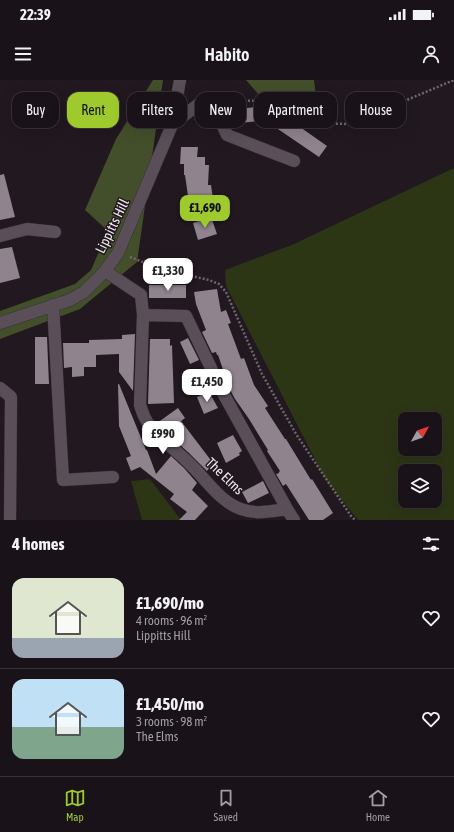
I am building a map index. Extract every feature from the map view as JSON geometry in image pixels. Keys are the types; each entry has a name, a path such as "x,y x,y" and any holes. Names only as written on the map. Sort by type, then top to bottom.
{"street":[{"name":"Lippitts Hill","path":"178,92 180,80"},
{"path":"187,113 195,107"},
{"name":"Lippitts Hill","path":"0,323 70,300 84,292 105,271 118,253 171,128"},
{"path":"224,128 227,135 294,161"},
{"path":"0,236 27,229 55,232"},
{"name":"The Elms","path":"105,271 141,295 143,315 140,406 144,418 152,429 189,463 224,500 234,506 243,510 259,512 287,509"},
{"path":"53,305 63,480 113,477"},
{"path":"143,315 186,316 224,393 294,520"},
{"path":"0,388 11,397 10,520"}],"path":[{"path":"246,101 259,101 283,108 319,123 346,124 362,119 454,80"},
{"path":"118,253 160,269 209,280 219,284 226,292 262,374 296,434 355,520"}],"green space":[{"path":"153,80 163,80 161,92 145,92"},
{"path":"246,80 314,80 315,92 256,92"},
{"path":"127,121 127,128 156,128 137,262 80,309 0,339 0,311 75,284 91,270 108,231 85,210 116,139"},
{"path":"454,168 454,520 358,520 325,479 226,286 225,270 294,244"},
{"path":"150,479 181,520 142,520 131,481"}],"building":[{"path":"254,107 254,121 246,122 246,108"},
{"path":"276,128 301,128 327,146 319,157"},
{"path":"181,147 198,147 197,157 205,157 205,165 209,165 208,185 211,185 213,199 189,203 184,175 184,164 180,164"},
{"path":"4,174 15,217 0,220 0,175"},
{"path":"211,217 217,234 198,240 193,223"},
{"path":"12,247 20,278 0,283 0,249"},
{"path":"149,285 186,285 186,298 149,298"},
{"path":"217,289 221,312 226,310 231,323 228,324 241,359 244,358 254,385 268,406 265,408 333,513 323,520 309,520 286,484 283,486 276,474 280,471 249,419 235,399 227,384 218,355 216,352 212,353 202,332 206,330 196,304 194,292"},
{"path":"135,334 133,391 119,372 119,354 96,355 96,367 84,367 84,376 72,377 72,367 64,368 63,343 89,343 89,340 122,339 122,335"},
{"path":"35,337 47,337 49,384 35,384"},
{"path":"188,338 199,360 190,364 180,342"},
{"path":"150,339 170,339 170,346 172,345 174,403 148,404"},
{"path":"118,384 156,474 171,456 197,483 192,490 208,506 195,520 179,520 187,512 170,499 174,494 140,467 131,471 126,458 131,456 119,426"},
{"path":"209,392 218,408 204,414 197,397"},
{"path":"178,408 185,418 181,421 213,463 207,471 157,423"},
{"path":"233,435 242,451 239,453 240,455 226,463 217,443"},
{"path":"263,481 269,493 248,503 242,492"}]}
